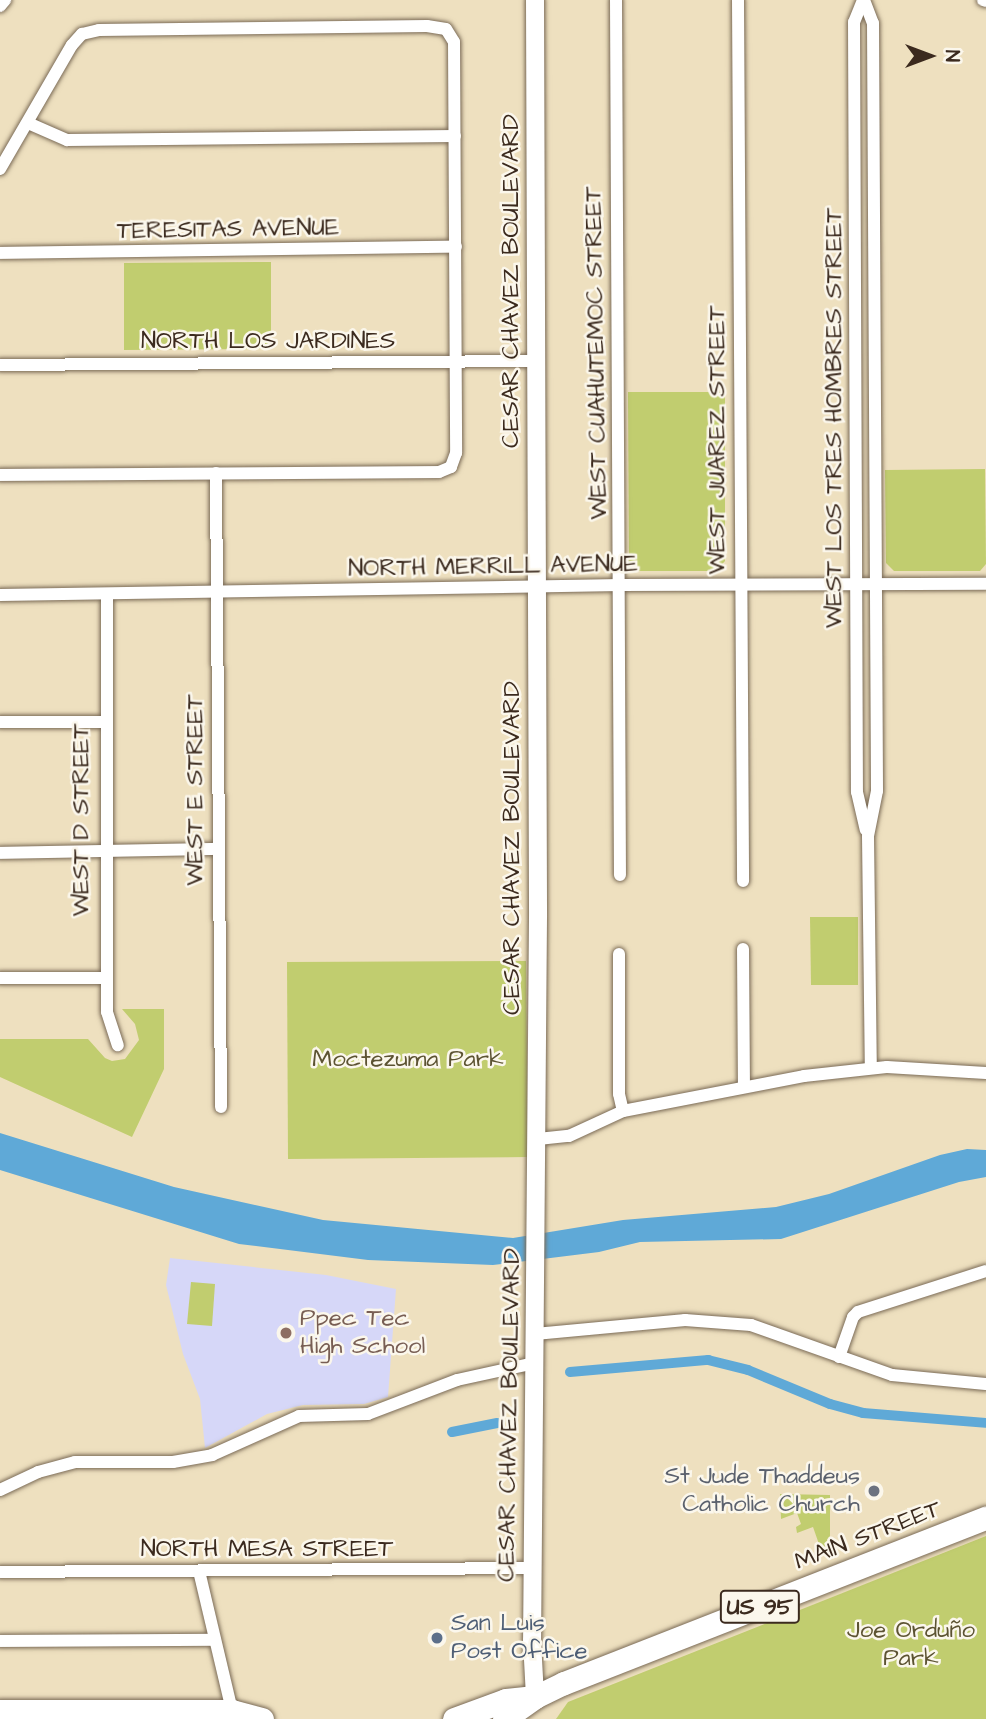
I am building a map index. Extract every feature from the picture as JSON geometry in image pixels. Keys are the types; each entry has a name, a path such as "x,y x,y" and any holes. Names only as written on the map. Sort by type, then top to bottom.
{"highway":[{"name":"MAIN STREET","path":"504,1719 536,1708 986,1518"},
{"name":"MAIN STREET","path":"454,1719 506,1700 536,1708"},
{"path":"0,1711 164,1715 232,1711 262,1719"}],"street":[{"path":"0,6 5,0"},
{"name":"CESAR CHAVEZ BOULEVARD","path":"535,0 538,1139 532,1641 536,1708"},
{"name":"WEST CUAHUTEMOC STREET","path":"616,0 621,585 620,874"},
{"name":"WEST JUAREZ STREET","path":"738,0 743,881"},
{"name":"WEST LOS TRES HOMBRES STREET","path":"864,0 873,23 877,791 868,836 871,1068"},
{"name":"WEST LOS TRES HOMBRES STREET","path":"864,0 854,22 856,585 857,792 868,836"},
{"path":"0,169 72,45 82,34 99,30 427,26 446,29 454,42 456,453 451,467 439,472 0,475"},
{"path":"28,123 67,140 455,136"},
{"name":"TERESITAS AVENUE","path":"0,253 456,247"},
{"name":"NORTH LOS JARDINES","path":"0,365 537,361"},
{"name":"WEST E STREET","path":"216,473 221,1107"},
{"name":"NORTH MERRILL AVENUE","path":"0,595 621,585 986,584"},
{"name":"WEST D STREET","path":"107,594 107,1012 118,1045"},
{"path":"0,722 107,722"},
{"path":"0,853 218,849"},
{"path":"743,949 744,1087"},
{"path":"619,954 619,1094 623,1111"},
{"path":"0,978 107,978"},
{"path":"538,1139 569,1136 623,1111 744,1087 871,1068 986,1073"},
{"path":"839,1357 853,1317 858,1312 986,1271"},
{"path":"535,1334 618,1325 699,1321 764,1328 892,1376 986,1384"},
{"path":"0,1490 38,1472 75,1462 173,1462 212,1455 299,1416 368,1414 457,1380 535,1363"},
{"name":"NORTH MESA STREET","path":"0,1572 534,1568"},
{"path":"199,1571 232,1711"},
{"path":"0,1641 215,1640"}],"shaded area":[{"name":"Ppec Tec High School","path":"170,1258 326,1275 396,1289 388,1397 364,1404 303,1405 267,1414 205,1448 200,1399 183,1354 166,1285"}],"green space":[{"path":"271,262 271,349 124,350 124,263"},
{"path":"628,392 725,392 725,561 716,571 635,571 629,563"},
{"path":"985,469 986,564 980,571 894,571 886,563 885,470"},
{"path":"810,917 858,917 858,985 811,985"},
{"name":"Moctezuma Park","path":"526,961 528,1157 288,1159 287,962"},
{"path":"122,1009 164,1009 164,1069 132,1137 0,1077 0,1039 88,1039 105,1058 112,1061 125,1059 139,1040 135,1024"},
{"path":"191,1282 215,1284 212,1326 187,1324"},
{"path":"780,1494 830,1495 830,1546 820,1547 813,1527 797,1533 796,1527 801,1524 797,1513 781,1519"},
{"name":"Joe Orduño Park","path":"986,1536 986,1719 556,1719 568,1702"}],"water":[{"path":"0,1133 174,1187 323,1220 513,1238 623,1220 776,1207 829,1194 940,1155 967,1149 986,1150 986,1177 959,1182 781,1239 640,1242 599,1252 493,1265 368,1260 239,1244 0,1170"}],"waterway":[{"path":"570,1372 708,1360 748,1370 830,1404 863,1413 986,1423"},
{"path":"452,1432 497,1423"}],"place":[{"name":"Ppec Tec High School","path":"286,1333"},
{"name":"St Jude Thaddeus Catholic Church","path":"874,1491"},
{"name":"San Luis Post Office","path":"437,1638"}]}
